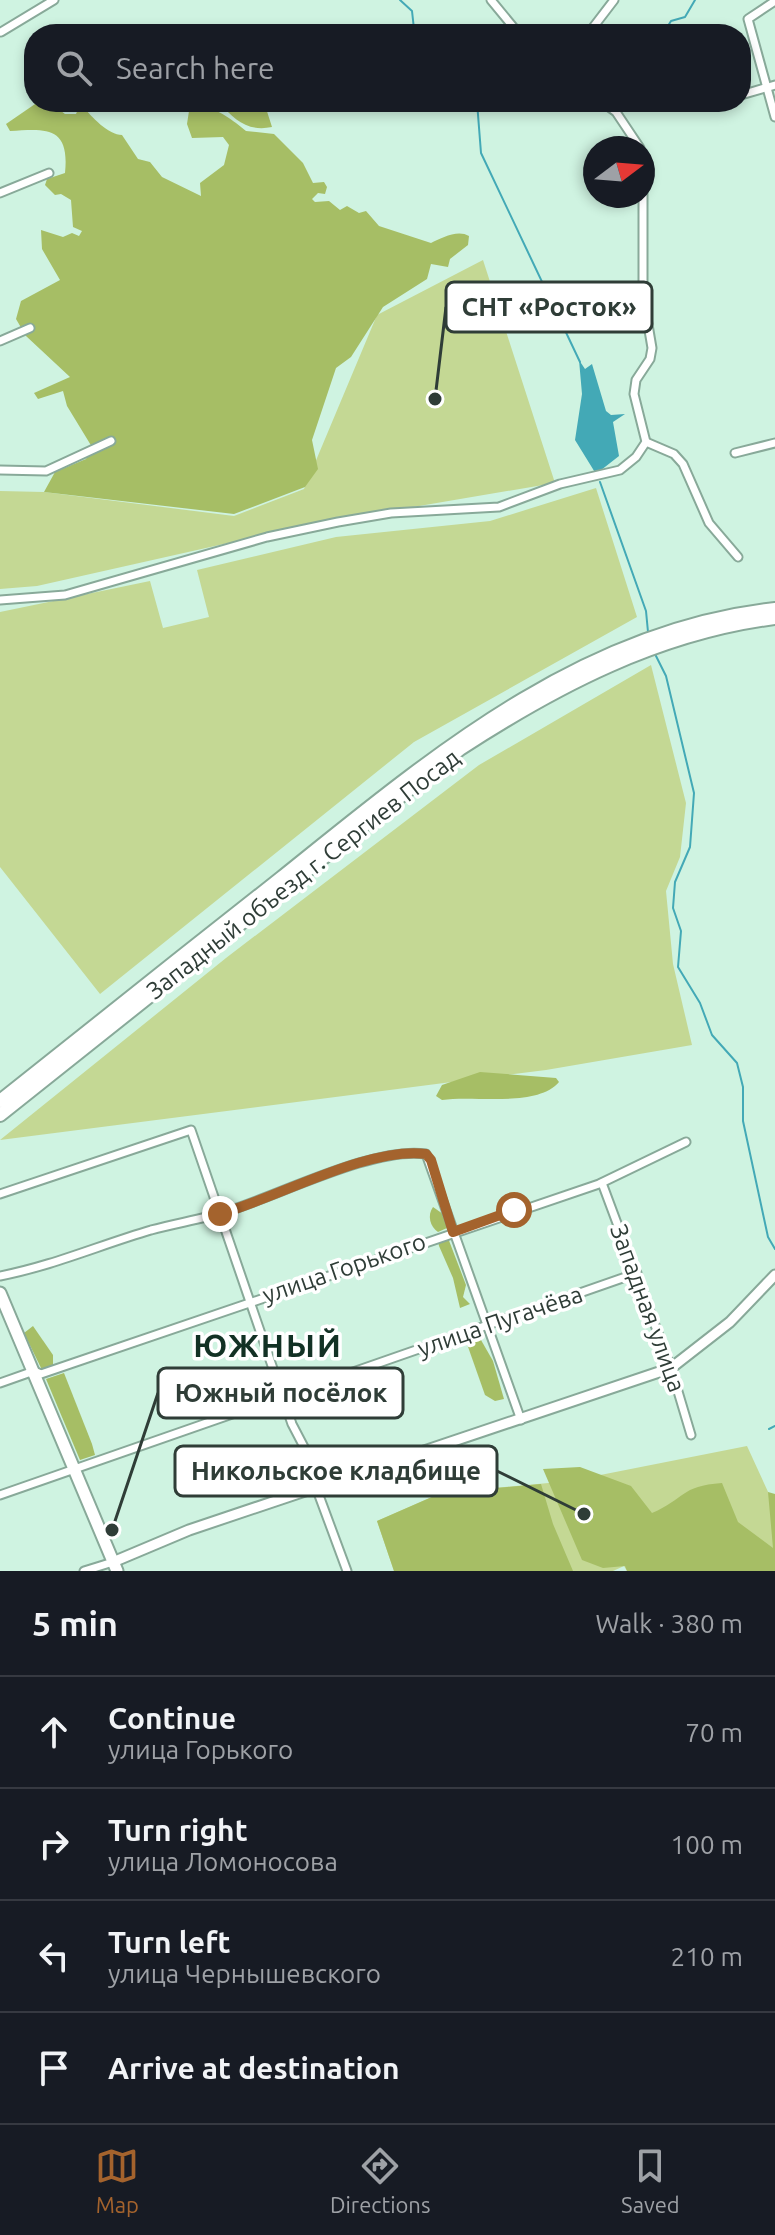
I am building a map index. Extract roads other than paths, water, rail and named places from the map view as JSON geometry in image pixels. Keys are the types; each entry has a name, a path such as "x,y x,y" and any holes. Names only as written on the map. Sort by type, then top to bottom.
{"main road":[{"path":"622,654 670,636 775,609"},
{"path":"670,636 775,618"},
{"name":"Западный объезд г. Сергиев Посад","path":"0,1101 456,740 510,705 622,654"},
{"name":"Западный объезд г. Сергиев Посад","path":"0,1115 460,749 622,654"},
{"path":"0,1293 115,1566"}],"street":[{"path":"1,32 54,0"},
{"path":"491,0 511,24"},
{"path":"596,24 614,0"},
{"path":"750,24 748,19 775,1"},
{"path":"751,28 771,87 775,117"},
{"path":"751,92 771,87"},
{"path":"616,112 632,136"},
{"path":"0,193 49,173"},
{"path":"0,600 65,595 267,537 338,522 391,513 499,507 560,484 620,470 636,457 646,442 634,394 636,380 650,359 652,348 643,295 643,208"},
{"path":"0,341 30,328"},
{"path":"0,470 46,471 111,441"},
{"path":"646,442 674,454 683,464 709,523 738,557"},
{"path":"735,453 775,443"},
{"path":"0,1194 191,1130 282,1396 304,1447"},
{"name":"улица Горького","path":"0,1383 34,1371 41,1374 250,1300 602,1183 686,1142"},
{"path":"0,1276 39,1269 151,1230 220,1214 342,1170 399,1154 421,1153 431,1160 485,1326 521,1420"},
{"name":"Западная улица","path":"602,1183 671,1368 691,1435"},
{"name":"улица Пугачёва","path":"0,1495 637,1273"},
{"path":"84,1571 115,1566 189,1530 317,1490 415,1453 671,1368 716,1334 775,1275"},
{"path":"317,1490 347,1571"}],"water":[{"path":"579,360 585,369 592,364 606,411 611,415 625,414 613,422 619,456 596,474 575,440 582,394"}],"waterway":[{"path":"400,0 412,11 413,24"},
{"path":"669,24 685,17 695,0"},
{"path":"478,112 481,153 580,362"},
{"path":"600,482 646,611 648,632"},
{"path":"655,654 666,676 694,793 690,847 675,882 673,908 681,931 678,967 700,1003 712,1035 737,1063 743,1087 743,1121 768,1237 775,1249"},
{"path":"769,1429 775,1426"}],"place":[{"name":"СНТ «Росток»","path":"435,399"},
{"name":"Никольское кладбище","path":"584,1514"},
{"name":"Южный посёлок","path":"112,1530"}],"district":[{"name":"ЮЖНЫЙ","path":"268,1345"}]}
